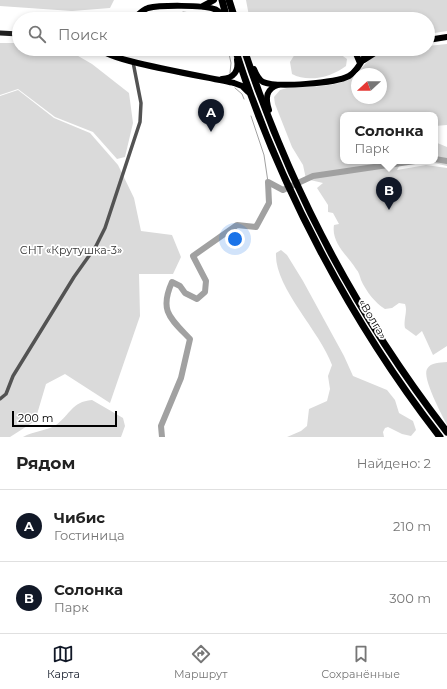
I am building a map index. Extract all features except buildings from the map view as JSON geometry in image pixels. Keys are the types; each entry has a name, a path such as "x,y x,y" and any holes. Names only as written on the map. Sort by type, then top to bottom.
{"highway":[{"path":"222,0 225,12"},
{"path":"229,0 232,12"},
{"path":"237,56 257,109 301,203"},
{"path":"246,56 272,124 286,171"},
{"name":"«Волга»","path":"301,203 362,309 396,363 447,432"},
{"name":"«Волга»","path":"301,203 323,253 363,325 390,368 440,437"}],"main road":[{"path":"202,7 214,0"},
{"path":"142,12 150,8 202,7 216,10 218,12"},
{"path":"435,39 447,37"},
{"path":"116,56 133,62 221,79 242,86 248,92"},
{"path":"247,56 259,78 266,83 280,85"},
{"path":"357,56 360,64"},
{"path":"272,124 267,95 272,87 341,79 350,75 365,56"},
{"path":"360,64 371,56"},
{"path":"221,79 234,75 238,70 238,60"},
{"path":"238,60 248,92 257,109"}],"street":[{"path":"0,33 12,34"},
{"path":"0,399 6,394 13,376 74,277 96,246 105,228 140,122 141,103 133,62"}],"green space":[{"path":"0,0 114,0 110,8 72,11 0,6"},
{"path":"246,0 447,0 447,31 435,33 435,12 248,12"},
{"path":"0,43 12,43 12,56 78,56 92,64 129,93 133,123 125,157 117,159 93,132 55,117 18,89 0,95"},
{"path":"447,44 447,125 438,126 438,112 340,112 340,164 400,164 397,170 426,165 447,168 447,346 433,355 422,331 416,336 405,328 405,304 399,303 392,308 385,309 374,300 368,292 358,272 335,238 334,225 339,224 333,213 328,212 328,205 317,188 323,183 306,179 303,165 292,147 275,104 274,97 280,90 287,88 323,86 351,78 351,104 387,104 387,68 362,68 374,56 435,56 435,45"},
{"path":"294,56 343,56 347,59 346,66 334,73 320,78 298,77 292,74 290,62"},
{"name":"СНТ «Крутушка-3»","path":"18,90 54,118 90,133 118,165 134,198 141,231 172,235 181,257 173,274 139,274 140,316 110,403 65,374 46,384 35,421 10,437 0,437 0,96"},
{"path":"438,143 447,147 447,166 438,164"},
{"path":"281,250 287,255 303,281 344,356 353,376 387,390 395,400 399,413 413,421 416,430 411,436 402,434 388,427 385,428 383,432 384,437 287,437 301,431 307,426 309,409 327,401 330,389 328,376 332,365 318,338 282,280 277,266 276,253"},
{"path":"447,362 447,425 433,397 426,374 427,369 431,365"},
{"path":"92,400 123,418 125,426 121,437 23,437 56,425 75,406 85,401"}],"waterway":[{"path":"230,56 231,63 230,73"},
{"path":"235,88 242,94 244,99"},
{"path":"251,116 264,155 268,182"},
{"path":"438,160 447,161"},
{"path":"162,437 161,426 181,378 190,339 169,314 167,307 168,292 172,282 180,286 185,293 197,299 205,292 206,281 193,256 237,225 256,227 269,203 268,182 283,190 313,176 395,164"}],"place":[{"name":"Чибис","path":"211,132"},
{"name":"Солонка","path":"389,210"}]}
